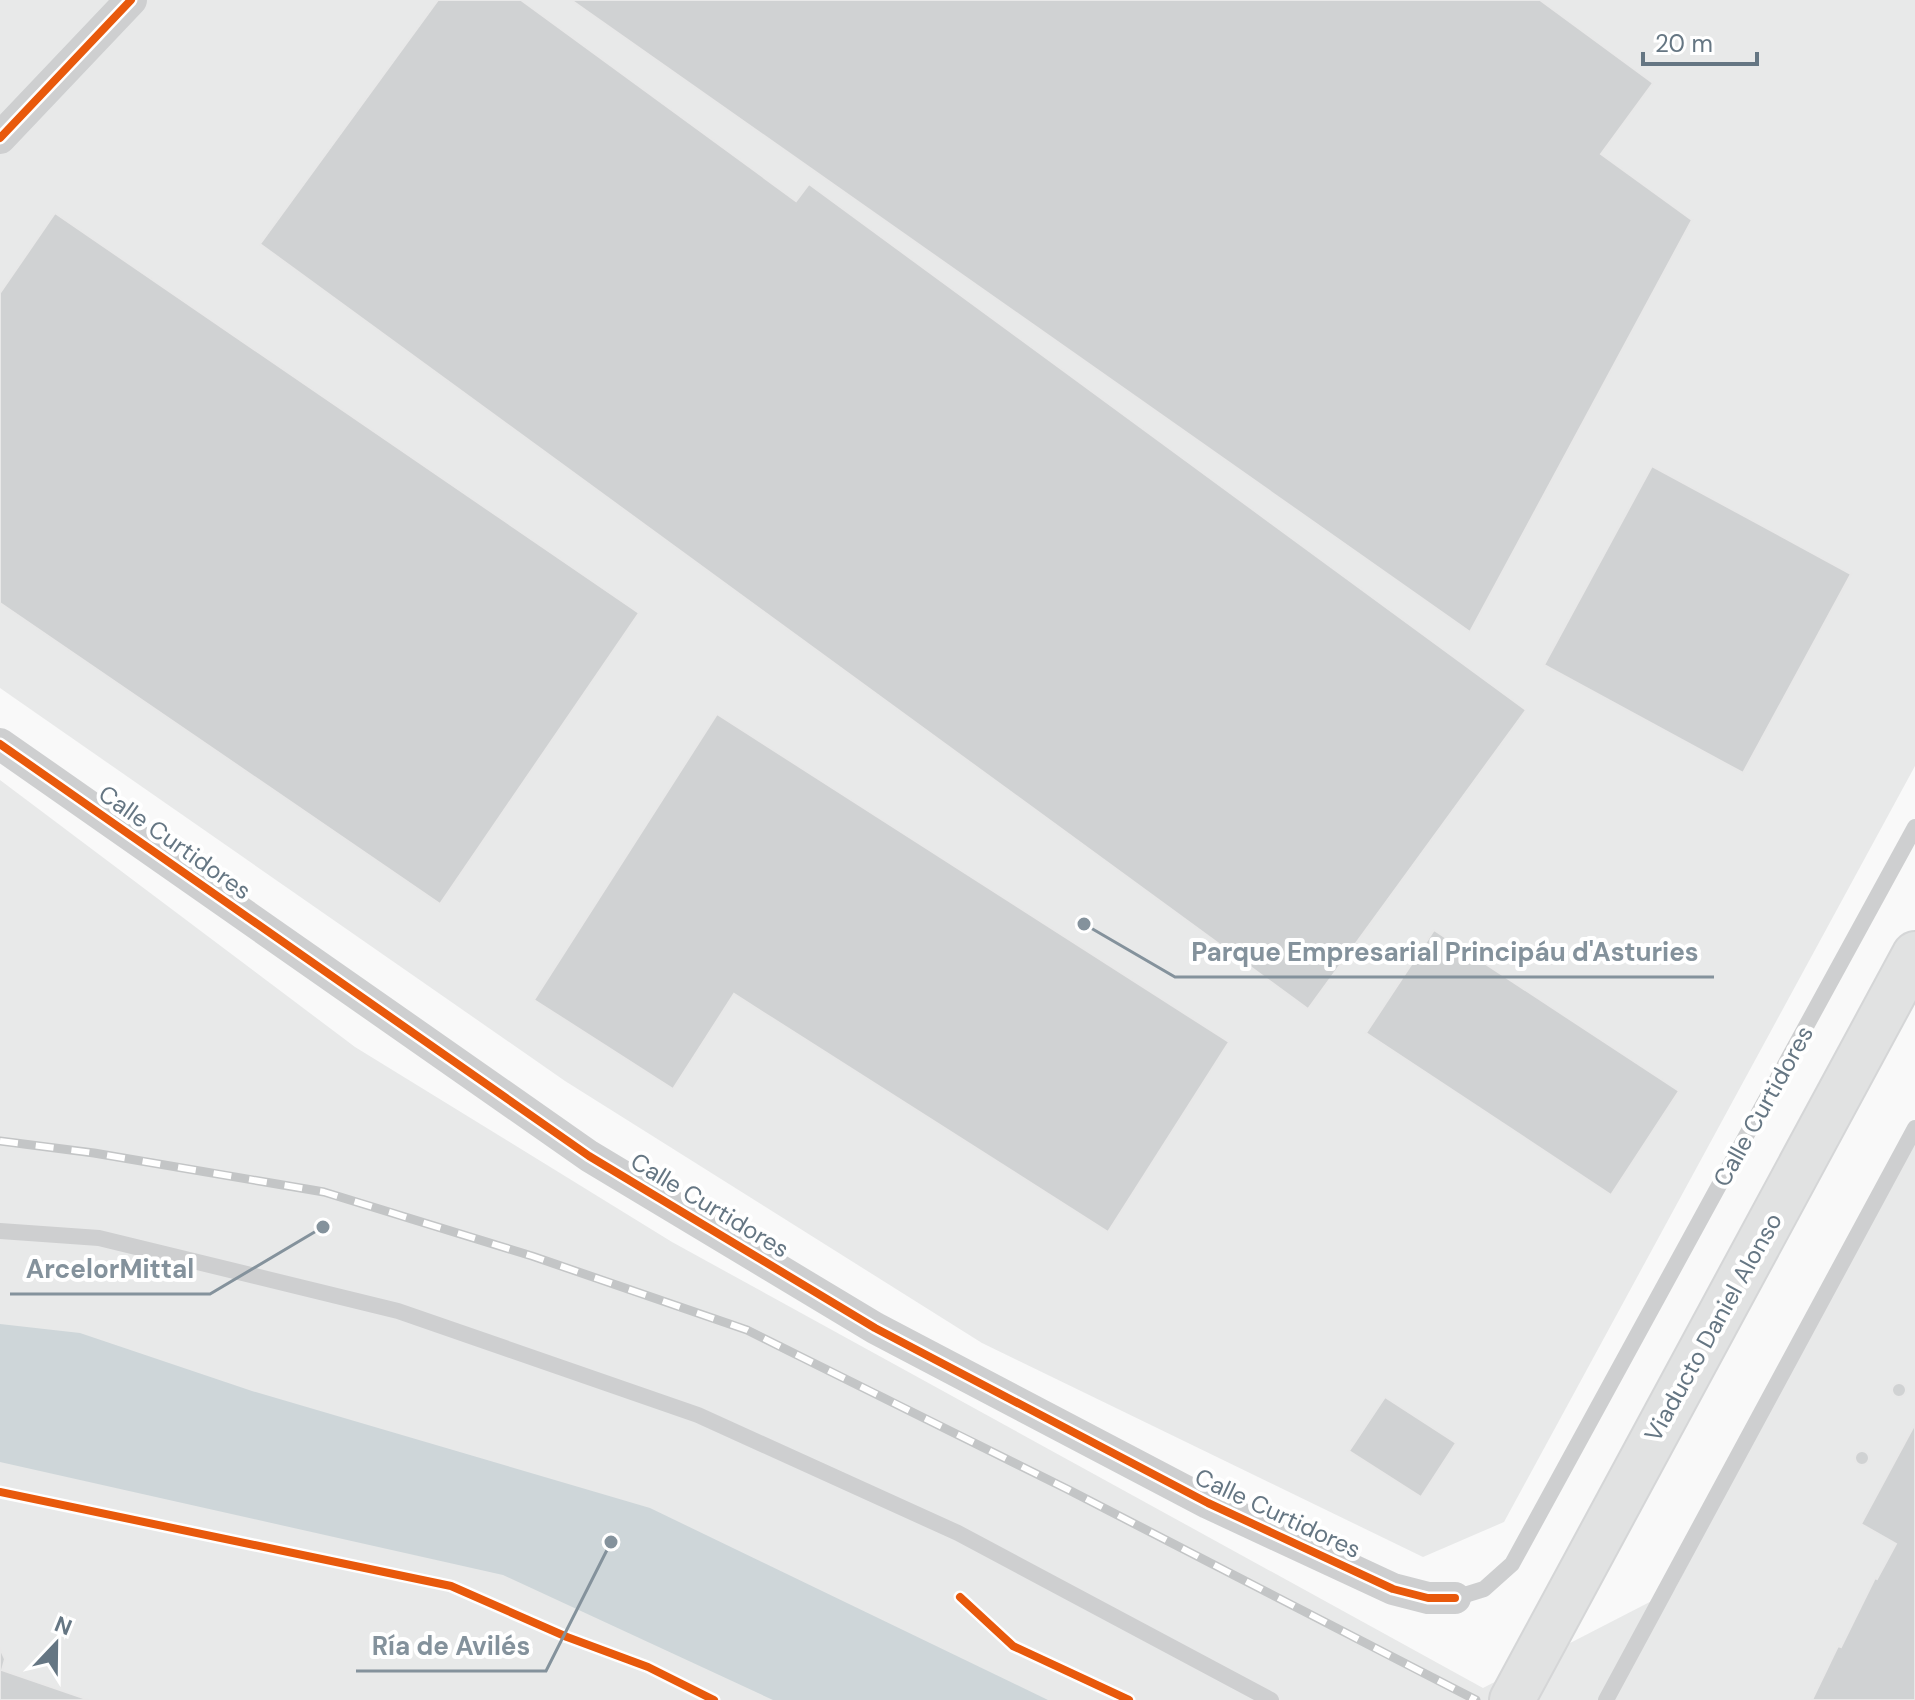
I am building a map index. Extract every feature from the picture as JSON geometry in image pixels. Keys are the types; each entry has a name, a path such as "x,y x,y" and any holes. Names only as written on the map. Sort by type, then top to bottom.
{"main road":[{"name":"Viaducto Daniel Alonso","path":"1512,1700 1907,969"}],"street":[{"path":"0,138 131,0"},
{"name":"Calle Curtidores","path":"0,744 589,1156 875,1328 1208,1503 1378,1583 1428,1598 1455,1598"}],"lane":[{"name":"Calle Curtidores","path":"1455,1598 1484,1589 1512,1564 1915,827"},
{"path":"1606,1700 1915,1128"},
{"path":"0,1231 99,1238 398,1311 698,1415 958,1533 1271,1700"}],"shaded area":[{"path":"0,0 1915,0 1915,766 1504,1522 1423,1557 982,1343 565,1081 0,688"},
{"path":"0,780 355,1047 672,1242 1483,1688 1675,1589 1915,1126 1915,1700 0,1700"},
{"path":"0,1324 80,1333 252,1391 650,1508 1048,1700 773,1700 503,1575 0,1462"}],"building":[{"path":"438,0 521,0 796,201 809,184 1526,710 1308,1009 260,244"},
{"path":"571,0 1540,0 1653,83 1601,154 1692,220 1470,632"},
{"path":"55,213 639,613 440,904 0,603 0,293"},
{"path":"1652,466 1851,574 1743,773 1544,665"},
{"path":"717,714 1229,1042 1108,1232 734,994 673,1089 534,1000"},
{"path":"1434,930 1679,1091 1611,1195 1366,1033"},
{"path":"1899,1383 1906,1390 1899,1397 1892,1390"},
{"path":"1385,1397 1456,1443 1421,1497 1349,1451"},
{"path":"1915,1424 1915,1700 1812,1700 1838,1646 1841,1647 1875,1578 1896,1544 1861,1524"},
{"path":"1862,1451 1869,1458 1862,1465 1855,1458"},
{"path":"0,1648 5,1659 2,1670 89,1700 0,1700"}],"railway":[{"path":"0,1141 94,1153 324,1192 532,1256 747,1330 1067,1489 1476,1700"}],"cycle path":[{"path":"0,138 131,0"},
{"path":"0,744 589,1156 875,1328 1208,1503 1393,1589 1428,1598 1455,1598"},
{"path":"0,1492 451,1586 567,1637 648,1667 714,1700"},
{"path":"960,1597 1013,1646 1129,1700"}],"place":[{"name":"Parque Empresarial Principáu d'Asturies","path":"1084,924"},
{"name":"ArcelorMittal","path":"323,1227"},
{"name":"Ría de Avilés","path":"611,1542"}]}
